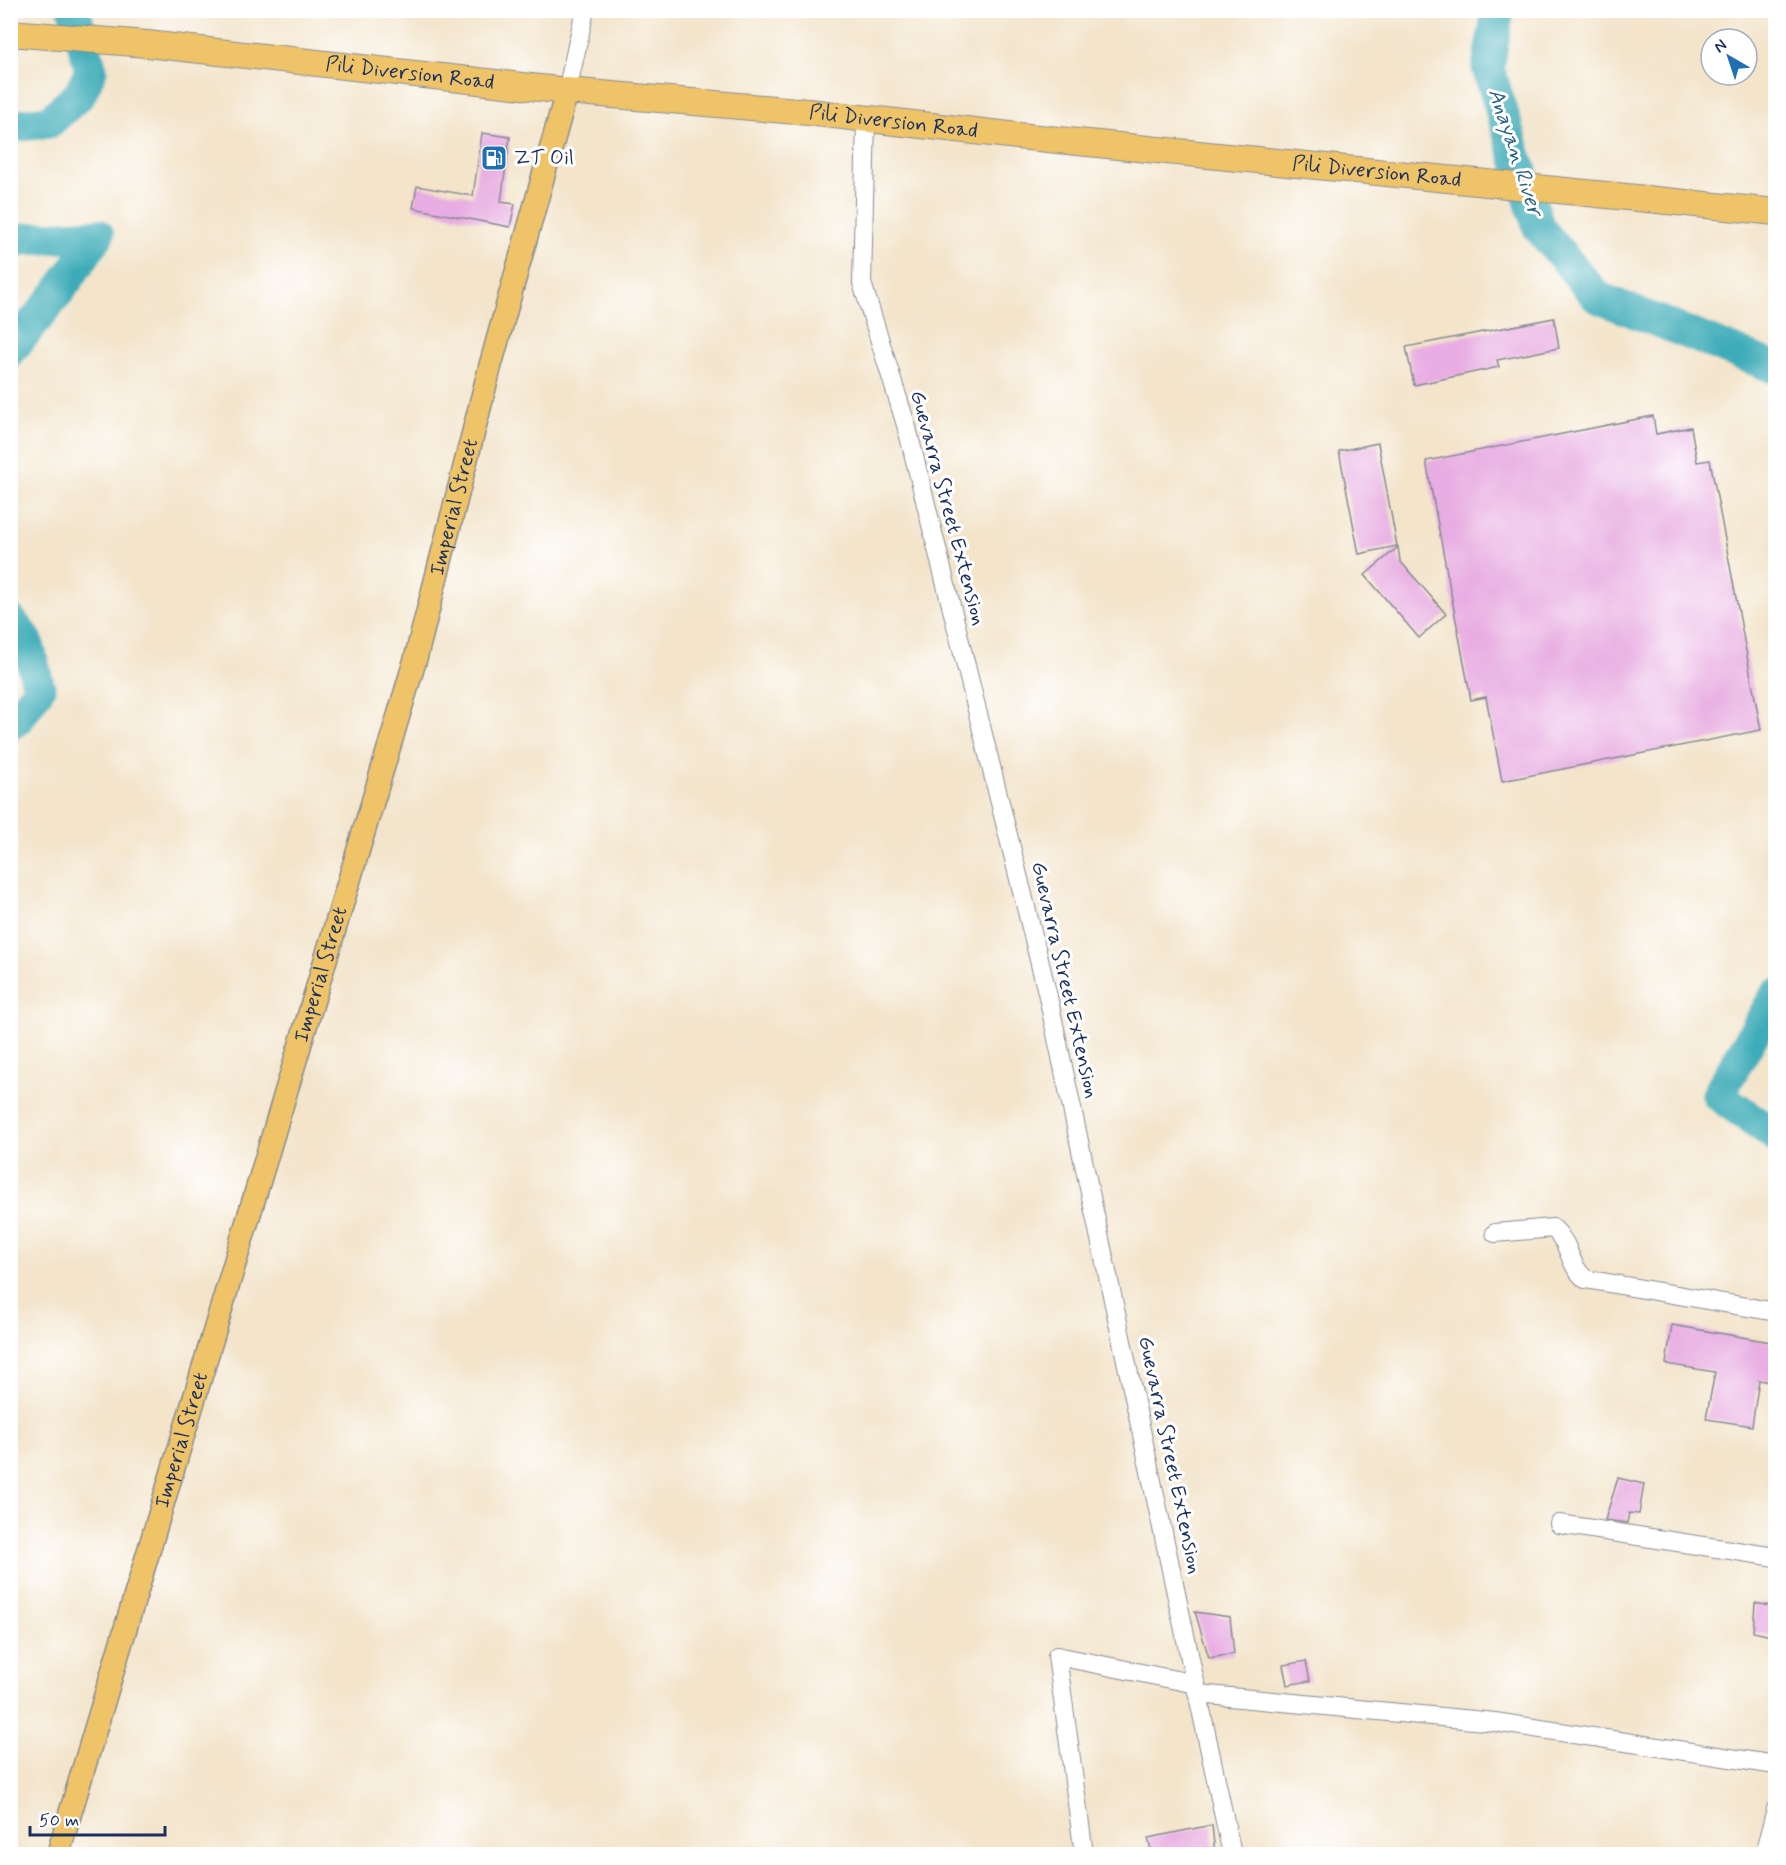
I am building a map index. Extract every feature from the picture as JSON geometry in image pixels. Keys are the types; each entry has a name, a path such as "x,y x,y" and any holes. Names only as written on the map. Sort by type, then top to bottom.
{"highway":[{"name":"Pili Diversion Road","path":"22,34 147,44 567,91 866,119 1776,212"}],"main road":[{"name":"Imperial Street","path":"58,1854 416,657 490,367 567,91"}],"street":[{"path":"567,91 585,10"},
{"name":"Guevarra Street Extension","path":"866,119 862,283 907,428 1047,992 1232,1854"},
{"path":"1495,1233 1553,1228 1565,1240 1573,1268 1586,1280 1776,1312"},
{"path":"1559,1524 1776,1557"},
{"path":"1084,1854 1057,1656 1197,1689 1495,1722 1776,1765"},
{"path":"1764,1854 1776,1809"}],"building":[{"path":"482,133 510,137 501,202 515,204 510,227 413,208 417,186 473,196"},
{"path":"1554,318 1559,348 1497,360 1499,367 1414,385 1406,347"},
{"path":"1653,416 1656,434 1691,427 1697,462 1710,460 1761,730 1502,781 1486,697 1471,700 1426,461"},
{"path":"1378,443 1397,546 1359,554 1339,451"},
{"path":"1398,547 1400,561 1446,614 1419,638 1365,575"},
{"path":"1672,1325 1776,1343 1776,1383 1759,1380 1752,1426 1706,1419 1715,1372 1666,1364"},
{"path":"1618,1478 1644,1484 1639,1514 1629,1513 1627,1523 1605,1520"},
{"path":"1755,1603 1776,1607 1776,1637 1753,1632"},
{"path":"1195,1612 1230,1617 1234,1654 1209,1658"},
{"path":"1306,1661 1310,1681 1287,1685 1283,1665"},
{"path":"1212,1825 1215,1854 1152,1854 1148,1838"}],"waterway":[{"path":"10,126 49,122 80,94 91,70 74,10"},
{"name":"Anayan River","path":"1498,10 1488,68 1539,228 1597,297 1776,368"},
{"path":"10,240 98,235 60,290 10,351"},
{"path":"10,620 27,641 39,688 18,719 10,724"},
{"name":"Anayan River","path":"1776,995 1718,1095 1776,1136"}],"place":[{"name":"ZT Oil","path":"494,158"}]}
